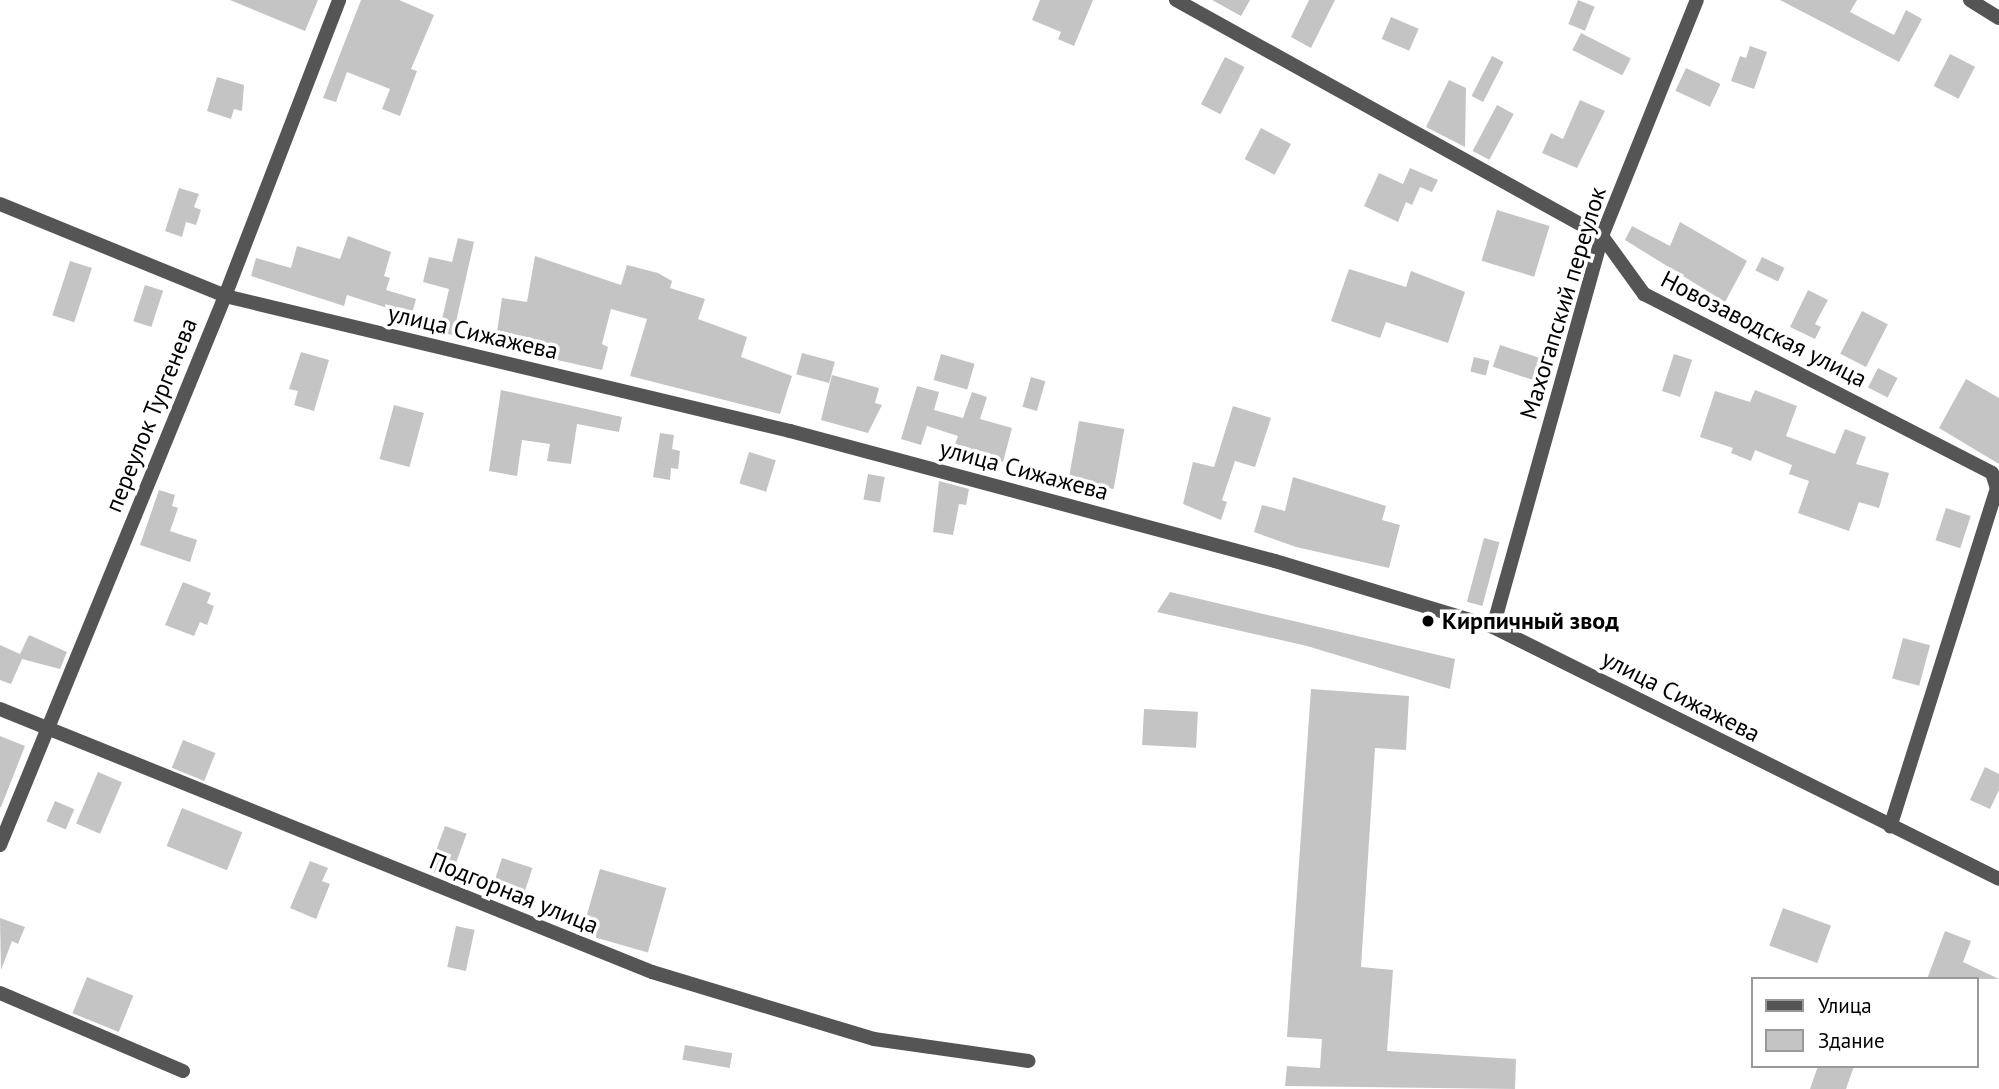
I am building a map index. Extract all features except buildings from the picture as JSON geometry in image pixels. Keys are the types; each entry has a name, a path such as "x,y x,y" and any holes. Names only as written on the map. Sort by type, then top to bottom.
{"street":[{"name":"переулок Тургенева","path":"0,845 225,296 338,0"},
{"name":"Новозаводская улица","path":"1176,0 1602,236 1644,294 1992,472 1997,488 1890,827"},
{"name":"Махогапский переулок","path":"1493,627 1602,236 1697,0"},
{"path":"1970,0 1999,19"},
{"name":"улица Сижажева","path":"0,204 225,296 804,435 1275,561 1493,627 1999,879"},
{"name":"Подгорная улица","path":"0,709 652,972 874,1039 1028,1061"},
{"path":"0,993 183,1071"}],"place":[{"name":"Кирпичный звод","path":"1428,621"}]}
